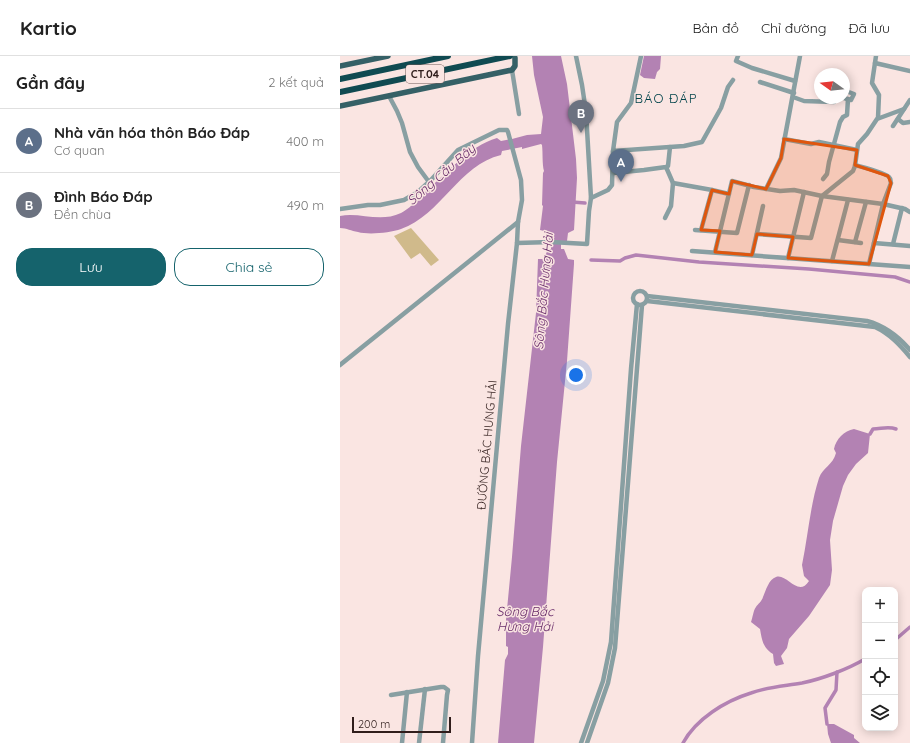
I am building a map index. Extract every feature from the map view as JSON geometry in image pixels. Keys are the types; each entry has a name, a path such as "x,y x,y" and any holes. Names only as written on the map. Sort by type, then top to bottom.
{"highway":[{"name":"CT.04","path":"340,78 448,56"},
{"name":"CT.04","path":"340,92 512,57"}],"main road":[{"path":"340,66 388,56"},
{"path":"340,106 512,70 514,66 512,57"}],"street":[{"path":"517,243 551,242 587,244 591,198 586,112 576,56"},
{"path":"591,198 611,188 613,150 617,122 631,103 641,56"},
{"path":"738,56 736,62 795,81"},
{"path":"766,189 781,158 800,56"},
{"path":"757,234 811,238 822,196 853,172 859,143 868,134 878,118 879,95 872,82 876,56"},
{"path":"875,63 910,71"},
{"path":"512,70 519,114"},
{"path":"613,150 670,147 700,143 703,141 721,108 728,87 733,80"},
{"path":"760,82 804,101 814,101"},
{"path":"850,92 854,94 850,100"},
{"path":"340,209 380,205 404,200 418,192 429,182 418,167 410,152 402,123 388,96"},
{"path":"893,126 910,101"},
{"path":"823,179 827,174 842,118 847,115 846,104"},
{"path":"878,118 904,108"},
{"path":"898,119 903,123 910,122"},
{"name":"ĐƯỜNG BẮC HƯNG HẢI","path":"429,182 453,154 462,147 499,130 507,130 517,164 522,188 522,200 518,222 508,324 478,656 472,743"},
{"path":"784,139 811,144 819,142 857,150"},
{"path":"666,167 668,166 669,162 670,147"},
{"path":"855,165 888,176 891,183 884,204 869,264"},
{"path":"613,172 666,167"},
{"path":"665,218 671,206 673,183 666,167"},
{"path":"714,252 732,181 766,189 780,191 794,190 822,196 884,204 902,208 910,212"},
{"path":"673,183 729,194"},
{"path":"695,230 737,233 749,185"},
{"path":"701,230 712,190"},
{"path":"788,258 804,192"},
{"path":"832,261 848,200"},
{"path":"855,242 866,202"},
{"path":"752,255 763,206"},
{"path":"893,244 902,208"},
{"path":"340,365 518,222"},
{"path":"838,240 861,243"},
{"path":"874,243 910,246"},
{"path":"692,251 910,267"},
{"path":"587,743 608,683 633,422 639,305 634,299 636,293 643,292 647,298"},
{"path":"622,533 627,421 639,305 647,298 879,324 894,334 910,350"},
{"path":"855,322 875,327 883,331 910,357"},
{"path":"627,421 633,422"},
{"path":"581,743 609,667"},
{"path":"391,695 441,687 448,690 443,743"},
{"path":"420,743 425,690"},
{"path":"402,743 407,692"}],"highlighted area":[{"path":"784,139 857,150 855,165 888,176 891,183 869,264 788,258 793,237 757,234 752,255 715,252 720,231 701,230 712,190 729,194 732,181 766,189 781,158"}],"shaded area":[{"path":"411,228 439,260 431,266 420,253 411,259 394,236"}],"water":[{"name":"Sông Bắc Hưng Hải","path":"532,56 561,56 567,84 577,178 574,230 568,233 567,241 561,241 561,249 564,249 568,259 574,260 574,264 534,743 498,743 505,660 508,654 508,647 506,646 506,620 521,446 536,313 538,259 544,259 548,249 551,249 551,240 549,240 548,232 540,230 543,206 544,171 542,145 502,151 501,155 486,160 461,179 428,213 401,229 379,233 356,232 345,228 340,228 340,216 355,215 385,217 401,213 412,205 457,162 487,142 497,138 501,141 527,135 541,134 543,117 534,75"},
{"path":"644,56 661,56 660,69 657,72 655,79 644,78 640,75"},
{"path":"854,429 870,434 868,453 856,464 848,475 843,486 833,521 830,540 832,570 830,585 809,616 789,639 787,648 781,656 784,664 776,666 774,663 773,654 767,649 761,637 760,629 751,622 754,610 762,600 770,582 774,578 784,578 801,587 805,586 809,581 804,576 802,565 811,510 819,478 835,457 836,453 834,449 839,439 847,432"},
{"path":"827,724 834,724 854,735 854,738 860,743 831,743"}],"waterway":[{"path":"572,202 585,203"},
{"path":"591,260 620,261 636,255 699,262 809,269 895,277 910,282"},
{"path":"870,434 873,429 896,429"},
{"path":"898,637 910,627"},
{"path":"683,743 695,726 703,719 721,706 741,696 763,689 818,679 843,670 862,661"},
{"path":"827,724 825,708 836,690 837,672"}],"place":[{"name":"Đình Báo Đáp","path":"581,133"},
{"name":"Nhà văn hóa thôn Báo Đáp","path":"621,182"}],"district":[{"name":"BÁO ĐÁP","path":"666,98"}],"water label":[{"name":"Sông Cầu Bây","path":"441,174"}]}
